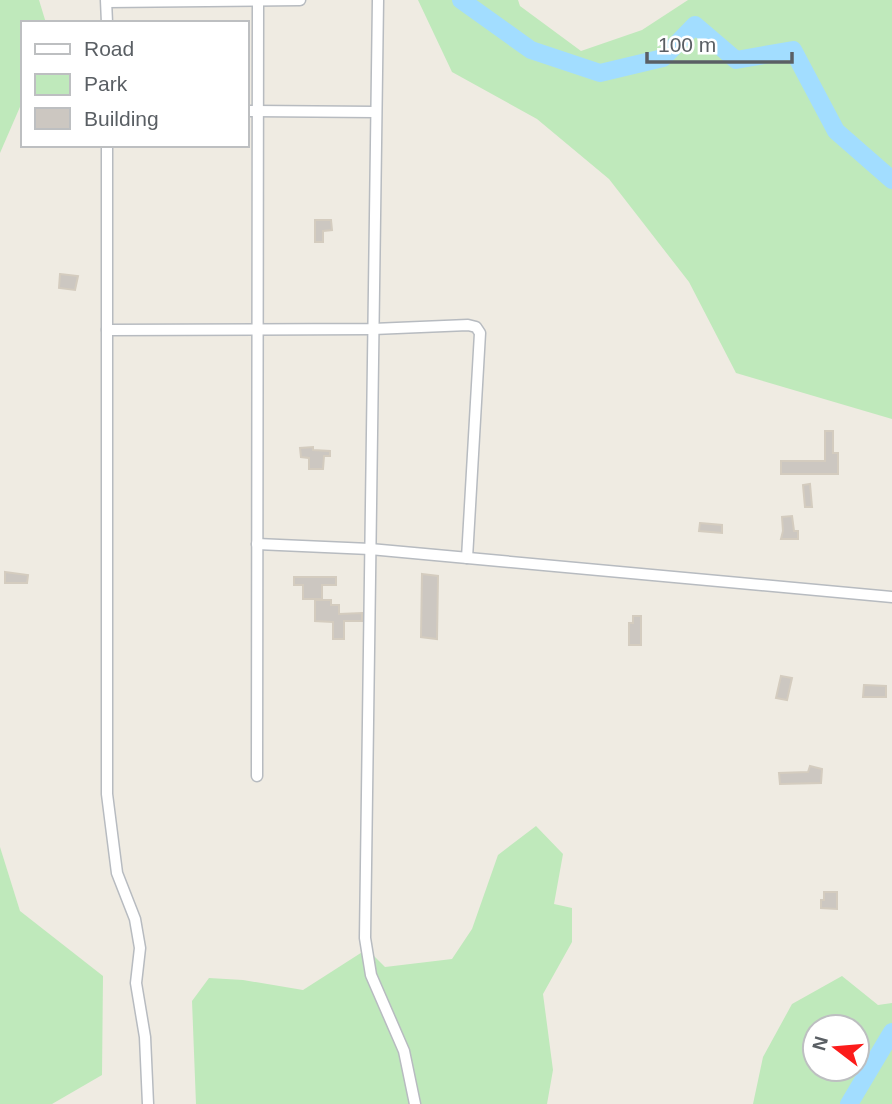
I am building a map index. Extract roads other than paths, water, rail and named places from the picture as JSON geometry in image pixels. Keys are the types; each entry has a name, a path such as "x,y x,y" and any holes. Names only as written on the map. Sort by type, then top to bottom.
{"street":[{"path":"107,21 106,1 300,0"},
{"path":"377,0 365,938 371,975 404,1051 415,1104"},
{"path":"257,776 258,329 252,111 258,1"},
{"path":"252,111 375,111"},
{"path":"107,147 107,794 117,873 135,919 140,948 136,983 145,1037 148,1104"},
{"path":"107,330 476,327 480,333 467,558"},
{"path":"257,544 370,549 892,597"}],"waterway":[{"path":"461,0 531,50 600,73 663,58 695,25 736,60 793,50 836,131 892,180"},
{"path":"849,1104 892,1032"}]}
